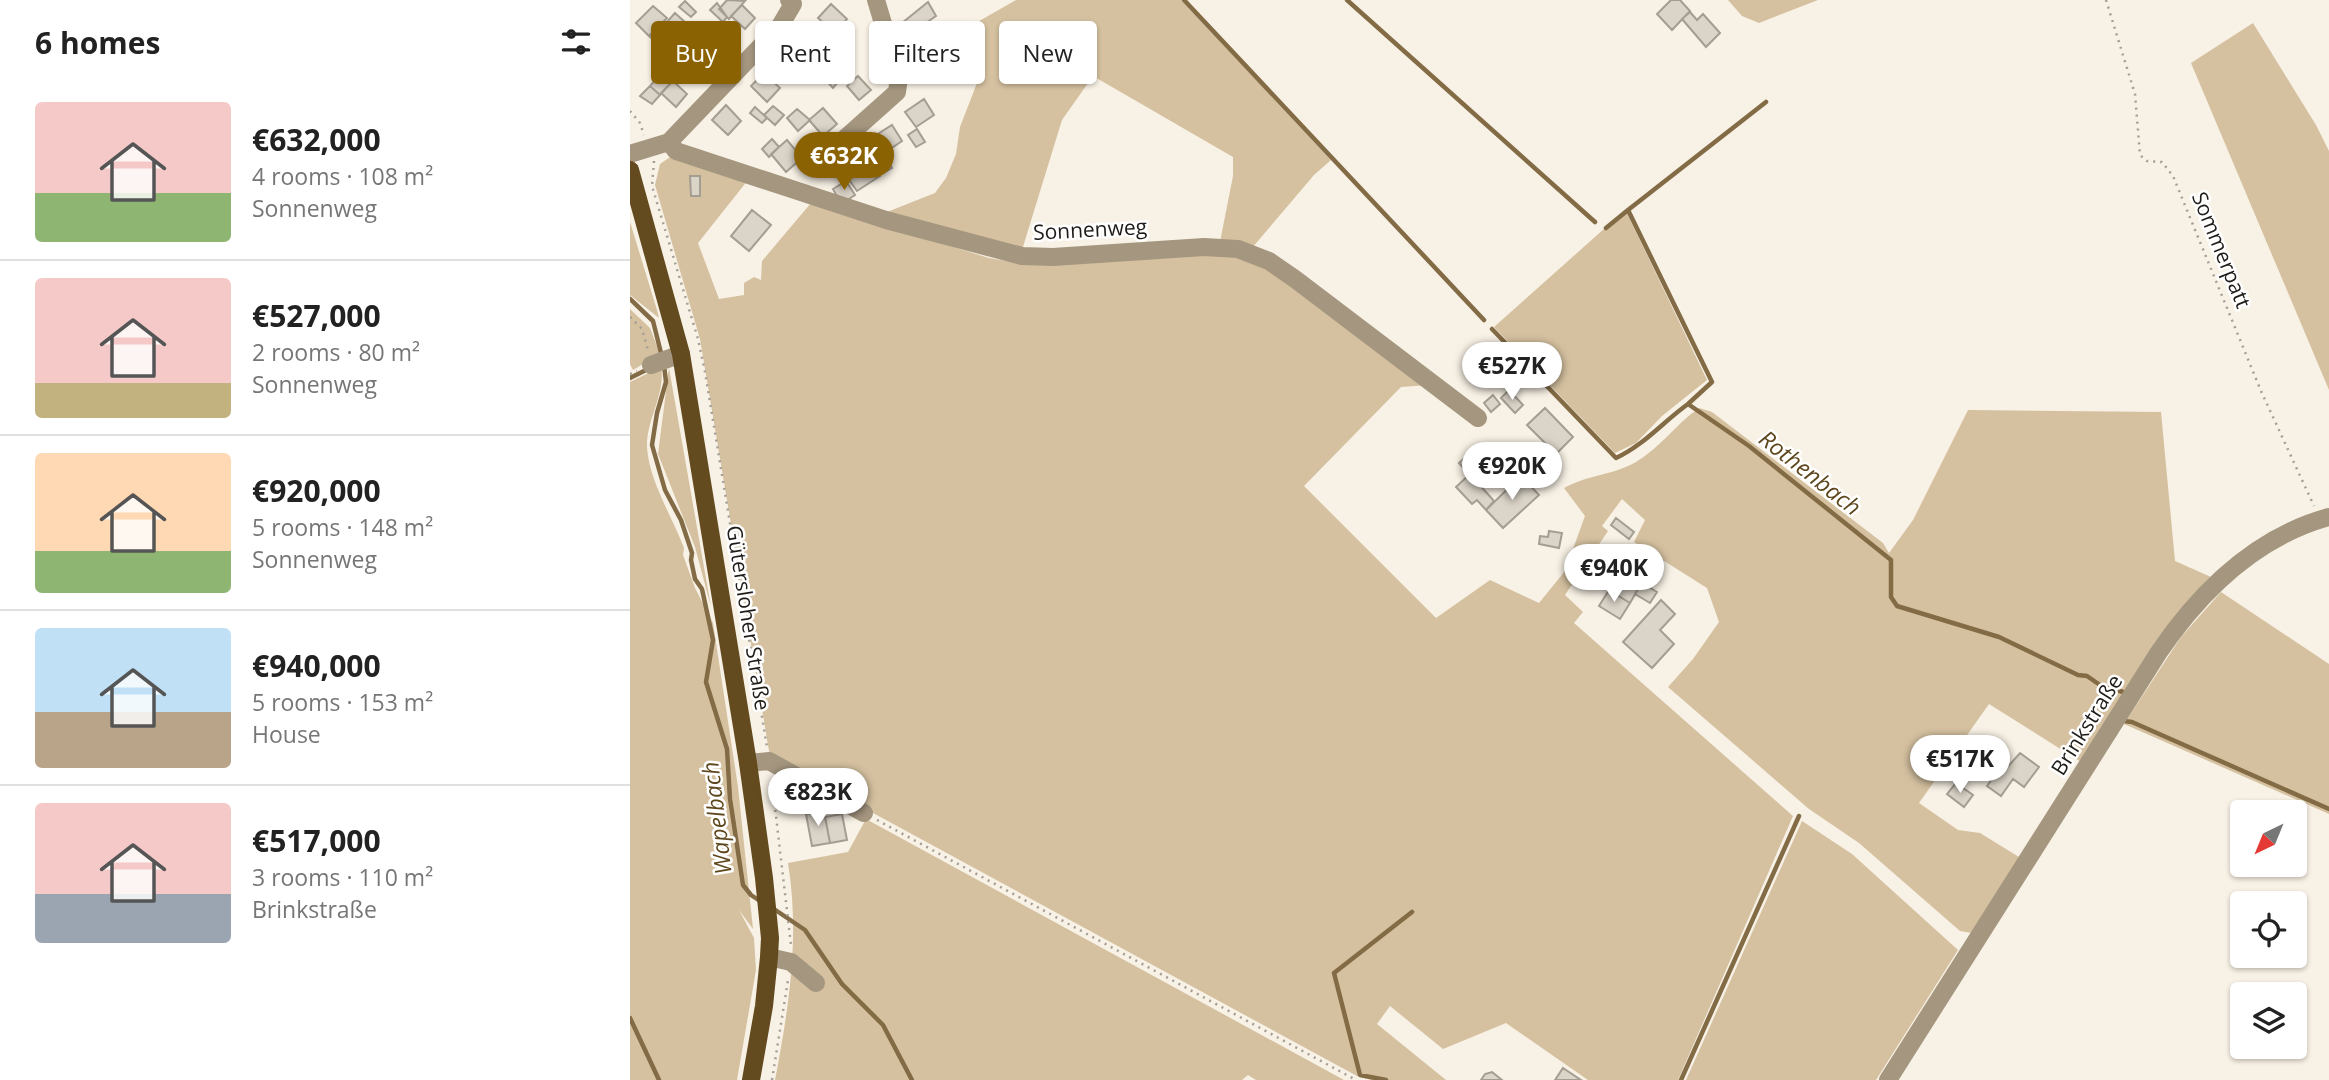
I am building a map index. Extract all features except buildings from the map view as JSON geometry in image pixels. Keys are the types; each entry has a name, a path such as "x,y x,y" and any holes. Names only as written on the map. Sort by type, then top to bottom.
{"main road":[{"name":"Gütersloher Straße","path":"630,170 681,354 748,763 764,878 770,938 769,957 765,1006 751,1080"}],"street":[{"path":"823,158 897,92 900,76 876,0"},
{"path":"630,154 670,142 780,26 793,1"},
{"name":"Sonnenweg","path":"670,142 676,151 874,216 1022,256 1053,257 1204,247 1238,249 1269,261 1296,279 1479,418"},
{"path":"652,365 681,354"},
{"name":"Brinkstraße","path":"1888,1080 2152,664 2186,615 2216,582 2245,560 2274,541 2325,518"},
{"path":"748,763 769,761 864,813"},
{"path":"769,957 791,962 816,983"}],"path":[{"name":"Sommerpatt","path":"2106,0 2131,80 2140,155 2147,162 2161,162 2172,176 2261,391 2325,518"},
{"path":"630,111 640,123 655,166 652,186 698,339 769,761 791,939 791,962 772,1080"},
{"path":"630,317 642,329 652,365"},
{"path":"864,813 1356,1080"}],"shaded area":[{"path":"1016,0 1181,0 1331,160 1314,175 1252,248 1220,242 1233,176 1233,157 1097,78 1097,21 999,21 999,84 1087,84 1062,120 1022,250 882,214 935,193 946,178 956,154 960,127 977,84 985,84 985,21 979,21"},
{"path":"1728,0 1818,0 1759,23 1742,16"},
{"path":"2253,23 2329,151 2329,390 2191,63"},
{"path":"673,155 748,180 698,243 719,299 744,295 744,283 754,277 761,280 762,261 811,203 989,258 1023,264 1237,253 1268,267 1429,385 1401,387 1304,486 1436,618 1490,580 1539,603 1565,571 1585,516 1564,488 1636,462 1699,408 1712,412 1883,543 1889,553 1913,520 1968,410 2161,412 2175,561 2211,577 2157,643 2081,762 1989,704 1919,803 1958,830 1980,833 2019,857 1972,933 1960,931 1859,843 1809,809 1668,687 1693,659 1719,622 1707,588 1634,542 1645,520 1622,499 1602,526 1608,531 1565,595 1583,612 1574,623 1793,816 1678,1080 1588,1080 1506,1023 1443,1049 1390,1006 1377,1024 1446,1080 1371,1080 1357,1076 770,757 700,339 655,185 660,164"},
{"path":"1627,213 1707,380 1662,416 1636,443 1615,453 1494,327 1605,228 1607,230"},
{"path":"630,222 657,310 659,318 630,295"},
{"path":"630,309 650,328 660,354 633,370 630,364"},
{"path":"661,367 661,387 649,427 649,460 656,485 684,548 683,555 695,588 713,623 738,787 753,929 739,910 754,938 756,970 737,1080 630,1080 630,382"},
{"path":"669,368 711,607 695,547 658,454"},
{"path":"2221,592 2329,664 2329,814 2307,804 2307,800 2297,800 2124,724 2181,637"},
{"path":"866,819 1344,1080 1256,1080 1248,1075 1242,1080 775,1080 785,1026 793,945 788,863 848,852"},
{"path":"1802,821 1852,854 1958,950 1876,1080 1686,1080"}],"waterway":[{"path":"1184,0 1484,320"},
{"path":"1347,0 1595,222"},
{"path":"1628,210 1766,102"},
{"path":"1606,228 1628,210 1712,382 1688,404"},
{"name":"Wapelbach","path":"630,299 653,321 662,357"},
{"name":"Rothenbach","path":"1492,329 1616,458 1644,440 1688,404 1749,446 1891,560 1891,597 1897,606 1999,637 2078,675 2087,676 2100,685 2123,692"},
{"name":"Wapelbach","path":"664,365 666,382 652,445 665,490 681,520 692,553 695,579 702,589 713,640 706,682 727,749 730,799 743,885 760,901"},
{"path":"630,378 648,369"},
{"name":"Rothenbach","path":"2124,721 2132,722 2329,809"},
{"path":"1681,1080 1799,816"},
{"name":"Wapelbach","path":"771,907 805,930 842,984 883,1025 912,1080"},
{"path":"1386,1080 1360,1075 1334,973 1412,912"},
{"path":"630,1018 659,1080"}]}
